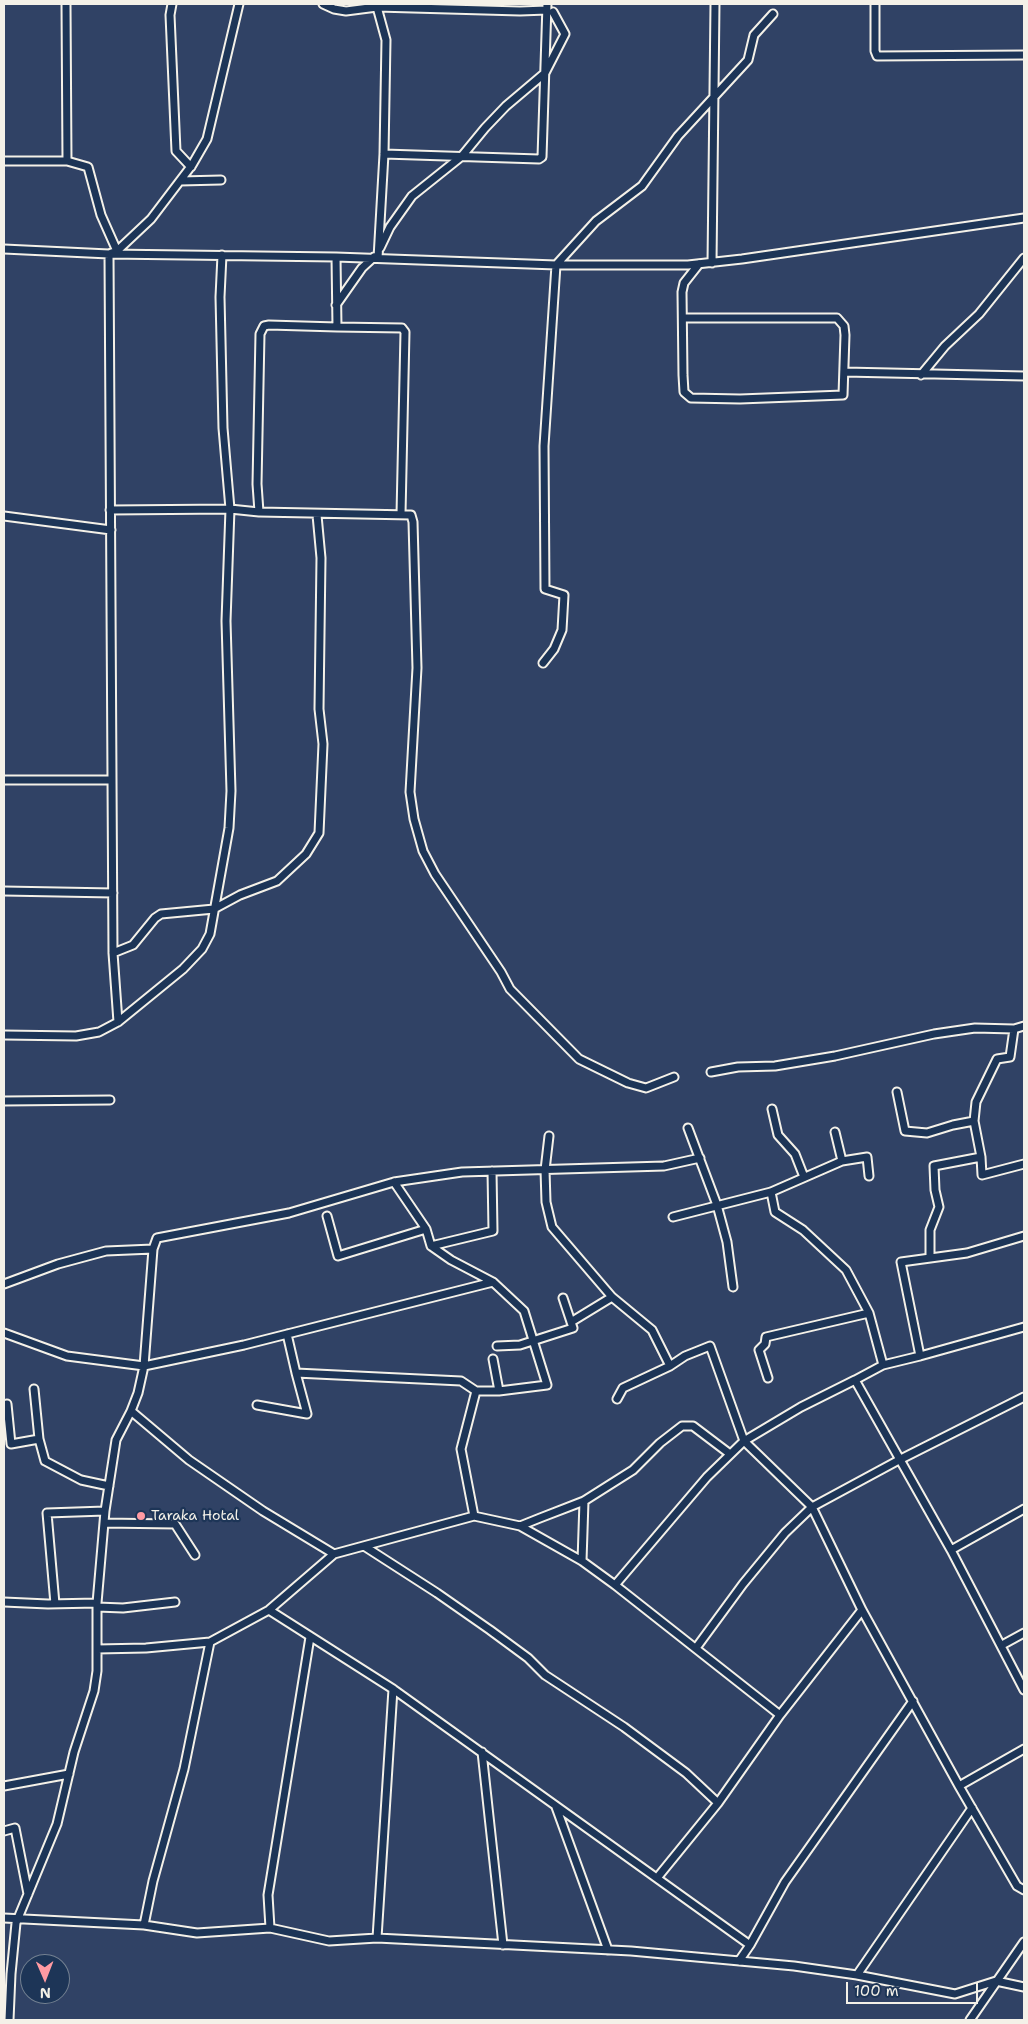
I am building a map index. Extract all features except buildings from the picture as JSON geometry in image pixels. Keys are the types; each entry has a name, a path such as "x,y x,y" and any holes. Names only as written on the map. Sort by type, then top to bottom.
{"street":[{"path":"66,4 67,161"},
{"path":"172,4 170,14 176,151 191,167"},
{"path":"113,253 151,220 191,167 206,139 239,4"},
{"path":"323,4 334,9 346,11 377,5 549,8"},
{"path":"712,263 715,4"},
{"path":"875,4 875,51 877,56 1024,56"},
{"path":"376,256 384,154 386,40 377,5"},
{"path":"384,154 539,159 542,157 549,8"},
{"path":"336,305 362,268 376,256 390,227 412,196 462,156 506,106 545,73 565,34 549,8"},
{"path":"543,663 554,649 562,630 564,595 545,589 544,446 556,265 596,221 642,186 678,136 748,60 754,35 773,14"},
{"path":"4,161 67,161 88,166 113,253 110,510 113,953 118,1022"},
{"path":"180,181 221,180"},
{"path":"4,249 113,253 376,256 556,265 699,264 1024,218"},
{"path":"4,1035 89,1035 118,1022 184,969 202,949 210,934 229,828 231,791 226,621 230,510 223,428 220,297 222,255"},
{"path":"336,257 337,327"},
{"path":"921,375 945,346 979,314 1024,258"},
{"path":"683,318 838,318 844,326 845,372 843,395 740,400 691,398 684,392 682,292 684,283 699,264"},
{"path":"259,512 257,484 260,334 264,326 269,325 402,328 405,332 401,514"},
{"path":"845,372 1024,376"},
{"path":"110,510 230,510 317,514 411,515 413,522 417,668 410,792 414,819 423,851 510,989 579,1059 628,1084 646,1088 674,1077"},
{"path":"113,953 133,945 155,918 161,914 214,909 240,894 277,881 306,854 319,832 323,744 319,709 321,558 317,514"},
{"path":"4,516 111,530"},
{"path":"4,780 112,780"},
{"path":"4,891 113,893"},
{"path":"711,1072 738,1067 775,1066 835,1056 934,1034 975,1028 1014,1029 1024,1026"},
{"path":"1014,1029 1010,1057 997,1059 976,1102 974,1121 981,1157 982,1175 1024,1164"},
{"path":"897,1092 905,1131 927,1133 974,1121"},
{"path":"4,1101 110,1100"},
{"path":"772,1109 778,1135 795,1154 804,1176"},
{"path":"688,1128 717,1205 727,1242 733,1287"},
{"path":"835,1132 842,1160"},
{"path":"549,1136 545,1170 546,1202 552,1227 612,1297 652,1330 670,1366"},
{"path":"930,1258 930,1230 939,1207 935,1190 934,1166 981,1157"},
{"path":"9,2020 14,1939 19,1918 57,1824 74,1752 94,1691 97,1605 105,1511 116,1440 131,1412 138,1393 144,1366 153,1249 157,1238 289,1213 394,1182 462,1172 664,1166 700,1158"},
{"path":"673,1217 771,1192 842,1160 867,1158 869,1176"},
{"path":"431,1246 493,1231 492,1171"},
{"path":"296,1373 461,1381 476,1391 499,1391 547,1385 524,1311 493,1282 451,1260 431,1246 426,1229 394,1182"},
{"path":"771,1192 775,1212 803,1230 846,1270 870,1313 883,1365"},
{"path":"327,1216 338,1256 426,1229"},
{"path":"920,1356 901,1262 967,1253 1024,1236"},
{"path":"4,1284 58,1264 106,1251 153,1249"},
{"path":"5,1335 67,1356 144,1366 244,1345 493,1282"},
{"path":"571,1322 612,1297"},
{"path":"497,1346 520,1346 573,1328 563,1298"},
{"path":"768,1378 759,1350 765,1344 766,1337 870,1313"},
{"path":"615,1584 706,1476 744,1440 801,1407 883,1365 1024,1327"},
{"path":"258,1405 307,1414 287,1334"},
{"path":"617,1400 623,1388 670,1366 685,1356 710,1346 744,1440 812,1507 862,1610 912,1702 1017,1886 1024,1890"},
{"path":"493,1359 499,1391"},
{"path":"855,1380 951,1550 1024,1690"},
{"path":"34,1389 40,1439 45,1461 81,1480 109,1486"},
{"path":"474,1516 461,1449 476,1391"},
{"path":"696,1648 743,1584 785,1533 812,1507 899,1460 1024,1397"},
{"path":"6,1404 11,1444 40,1439"},
{"path":"131,1412 189,1460 263,1511 334,1554"},
{"path":"520,1526 584,1501 639,1466 660,1443 682,1426 693,1426 730,1454"},
{"path":"582,1561 584,1501"},
{"path":"951,1550 1024,1509"},
{"path":"55,1604 47,1513 105,1511"},
{"path":"97,1648 146,1648 210,1642 269,1610 334,1554 474,1516 520,1526 582,1561 615,1584 780,1715"},
{"path":"104,1523 175,1524 195,1555"},
{"path":"364,1546 490,1630 528,1658 546,1675 686,1773 718,1803"},
{"path":"4,1602 97,1605 123,1608 176,1602"},
{"path":"269,1610 393,1689 750,1945"},
{"path":"657,1878 718,1803 780,1715 862,1610"},
{"path":"1002,1645 1024,1633"},
{"path":"270,1928 268,1895 310,1637"},
{"path":"144,1925 153,1881 184,1769 210,1642"},
{"path":"377,1938 383,1818 392,1722 393,1689"},
{"path":"739,1961 785,1882 912,1702"},
{"path":"959,1786 1024,1749"},
{"path":"482,1752 503,1944"},
{"path":"4,1786 69,1774"},
{"path":"556,1807 608,1950"},
{"path":"856,1975 972,1808"},
{"path":"4,1831 15,1828 28,1894"},
{"path":"4,1918 144,1925 197,1933 270,1928 329,1941 377,1938 608,1950 794,1966 856,1975 955,1994 996,1981 1024,1987"},
{"path":"970,2020 1024,1942"}],"place":[{"name":"Taraka Hotal","path":"141,1516"}]}
